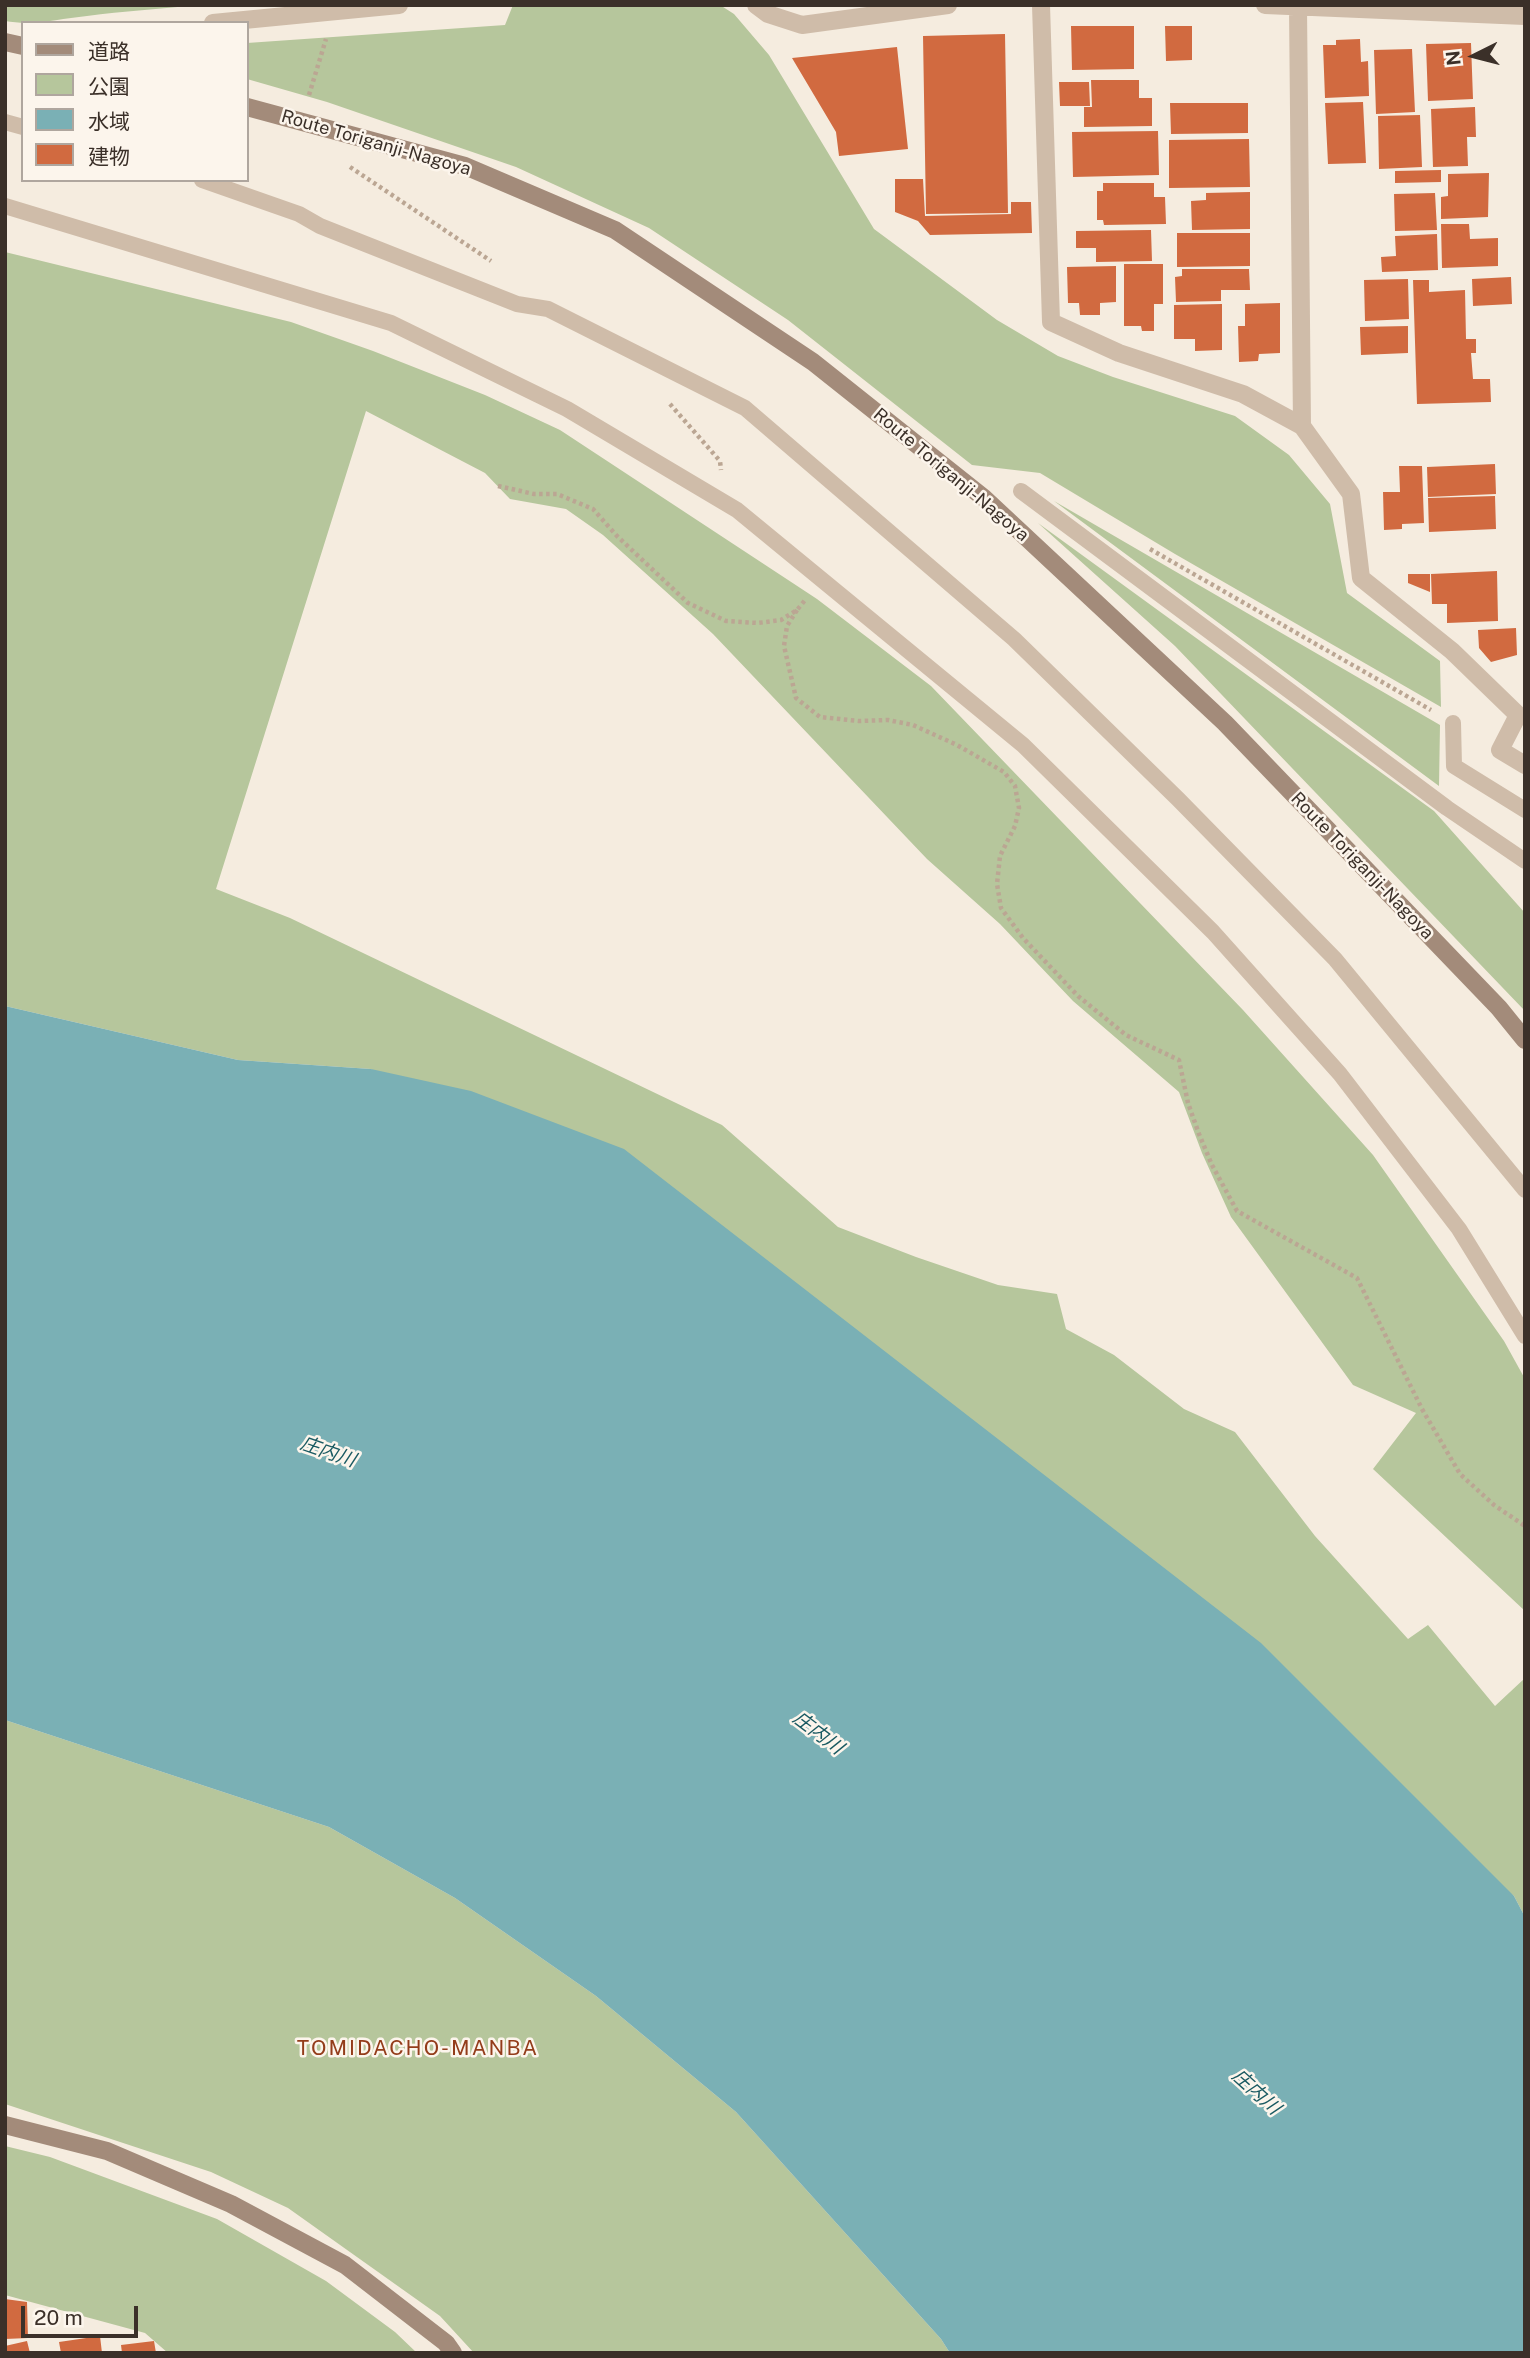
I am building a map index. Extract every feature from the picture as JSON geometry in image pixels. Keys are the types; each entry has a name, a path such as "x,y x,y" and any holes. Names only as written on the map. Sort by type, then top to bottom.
{"main road":[{"name":"Route Toriganji-Nagoya","path":"248,107 465,166 615,230 813,362 984,498 1225,723 1499,1008 1525,1040"},
{"path":"5,2125 107,2151 231,2204 345,2265 446,2343 453,2353"}],"street":[{"path":"235,21 399,5"},
{"path":"763,8 802,25 947,5"},
{"path":"1041,5 1051,322 1119,353 1243,394 1302,426 1351,494 1361,578 1522,709 1500,750 1525,765"},
{"path":"1265,5 1525,16"},
{"path":"1298,7 1302,426"}],"lane":[{"path":"208,182 299,214 320,226 517,304 548,309 745,408 1014,639 1178,799 1335,959 1525,1190"},
{"path":"5,206 391,323 567,409 725,503 1023,745 1213,932 1340,1074 1459,1228 1525,1336"},
{"path":"1021,491 1447,808 1525,861"},
{"path":"1453,723 1454,766 1525,810"}],"path":[{"path":"300,122 335,12"},
{"path":"498,486 534,494 557,494 593,509 617,536 688,603 705,613 726,621 758,623 781,620 797,610"},
{"path":"1142,544 1453,723"},
{"path":"822,580 797,610 788,626 784,646 796,698 820,717 859,721 888,720 913,724 957,744 1004,772 1015,786 1019,808 1015,826 1000,856 997,884 1001,908 1023,938 1078,996 1126,1035 1179,1060 1188,1103 1199,1134 1237,1211 1357,1279 1422,1409 1460,1474 1494,1505 1525,1526"}],"green space":[{"path":"5,5 197,5 54,21 5,21"},
{"path":"513,5 720,5 734,14 769,55 874,229 997,320 1058,356 1113,377 1235,416 1289,455 1330,504 1347,593 1440,661 1441,707 1040,473 972,465 788,320 649,228 516,167 327,102 248,79 248,43 505,25"},
{"path":"5,252 291,322 485,395 560,430 817,599 931,686 1243,1010 1373,1155 1504,1341 1525,1379 1525,1611 1373,1469 1416,1413 1353,1385 1231,1217 1202,1153 1179,1092 1073,1001 1000,924 927,859 713,634 603,535 566,509 510,499 485,473 366,411 216,889 290,918 722,1125 838,1227 998,1285 1057,1294 1066,1329 1114,1355 1184,1409 1235,1432 1315,1536 1408,1639 1428,1625 1495,1706 1525,1678 1525,1917 1514,1896 371,1069 238,1060 5,1006"},
{"path":"1054,501 1440,725 1439,786"},
{"path":"1038,523 1434,811 1525,913 1525,1011 1175,646"},
{"path":"5,1720 329,1827 455,1898 596,1996 736,2112 941,2339 950,2353 474,2353 440,2316 288,2208 211,2172 5,2104"},
{"path":"5,2146 50,2157 217,2219 326,2281 395,2332 417,2353 168,2353 145,2333 5,2295"}],"water":[{"name":"庄内川","path":"5,1006 238,1060 371,1069 471,1091 624,1149 1261,1643 1514,1896 1525,1917 1525,2353 950,2353 941,2339 736,2112 596,1996 455,1898 329,1827 5,1720"}],"building":[{"path":"1071,26 1134,26 1134,69 1072,70"},
{"path":"1165,26 1192,26 1192,60 1166,61"},
{"path":"1005,34 1008,213 926,214 923,36"},
{"path":"1360,39 1361,62 1368,61 1369,96 1325,98 1323,45 1336,45 1336,40"},
{"path":"1471,43 1473,99 1428,101 1426,44"},
{"path":"897,47 908,149 839,156 836,132 792,58"},
{"path":"1412,49 1415,112 1376,114 1374,50"},
{"path":"1091,80 1139,80 1139,98 1152,98 1152,126 1084,127 1084,107 1092,107"},
{"path":"1059,82 1089,82 1090,106 1060,106"},
{"path":"1363,102 1366,163 1328,164 1325,103"},
{"path":"1170,103 1248,103 1248,133 1171,134"},
{"path":"1475,107 1476,137 1467,137 1468,166 1433,167 1431,109"},
{"path":"1420,115 1422,167 1379,169 1378,116"},
{"path":"1158,131 1159,175 1073,177 1072,132"},
{"path":"1249,139 1250,187 1169,188 1169,140"},
{"path":"1441,170 1441,182 1395,183 1395,171"},
{"path":"1489,173 1488,217 1441,219 1441,197 1448,196 1448,174"},
{"path":"895,179 923,179 925,216 1011,214 1011,202 1031,202 1032,233 930,235 918,221 895,212"},
{"path":"1103,183 1154,183 1154,197 1165,197 1166,224 1104,225 1103,220 1097,220 1097,191 1103,191"},
{"path":"1250,192 1250,229 1192,230 1191,201 1206,200 1206,193"},
{"path":"1435,193 1437,230 1395,231 1394,194"},
{"path":"1441,224 1469,224 1470,239 1498,238 1498,266 1442,268"},
{"path":"1151,230 1152,261 1096,262 1096,248 1076,248 1076,231"},
{"path":"1177,233 1250,233 1250,266 1177,267"},
{"path":"1437,234 1438,270 1382,272 1381,257 1396,256 1395,236"},
{"path":"1124,264 1163,264 1163,304 1154,304 1154,331 1142,331 1141,326 1124,326"},
{"path":"1116,266 1116,302 1100,303 1100,315 1080,315 1079,303 1068,303 1067,267"},
{"path":"1182,269 1249,269 1250,290 1221,290 1221,301 1176,302 1175,277 1182,276"},
{"path":"1511,277 1512,304 1473,306 1472,279"},
{"path":"1408,279 1409,319 1365,321 1364,280"},
{"path":"1413,280 1429,280 1429,292 1465,290 1466,339 1476,339 1476,353 1471,353 1473,379 1490,379 1491,402 1417,404"},
{"path":"1280,303 1280,353 1259,354 1258,361 1239,362 1238,326 1245,326 1245,304"},
{"path":"1222,304 1222,350 1195,351 1195,339 1174,339 1174,305"},
{"path":"1408,326 1408,353 1361,355 1360,327"},
{"path":"1495,464 1496,494 1428,497 1427,467"},
{"path":"1399,466 1422,466 1424,523 1402,524 1402,529 1384,530 1383,492 1400,492"},
{"path":"1495,496 1496,529 1429,532 1428,498"},
{"path":"1497,571 1498,621 1447,623 1447,604 1432,604 1431,574"},
{"path":"1408,574 1430,574 1430,592 1408,583"},
{"path":"1516,628 1517,655 1491,662 1479,648 1478,630"},
{"path":"5,2299 27,2302 28,2338 5,2339"},
{"path":"100,2336 102,2353 61,2353 59,2342"},
{"path":"27,2341 30,2353 5,2353 5,2346"},
{"path":"154,2341 156,2353 122,2353 121,2345"}],"district":[{"name":"TOMIDACHO-MANBA","path":"418,2049"}]}
